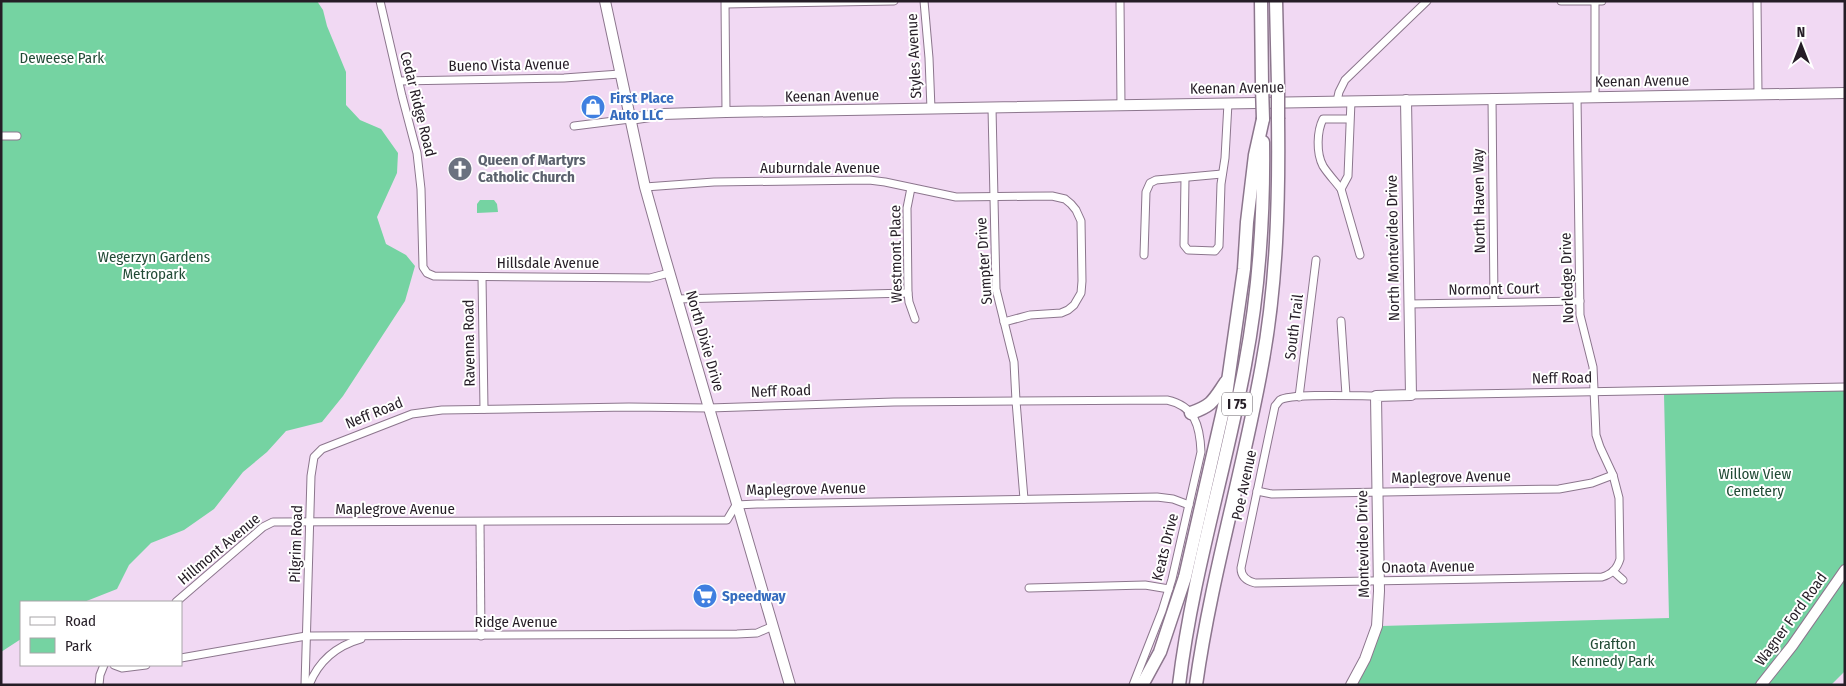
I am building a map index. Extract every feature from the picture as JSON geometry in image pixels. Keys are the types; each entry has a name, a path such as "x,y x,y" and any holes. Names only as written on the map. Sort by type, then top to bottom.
{"highway":[{"name":"I 75","path":"1179,685 1197,579 1235,413 1252,320 1261,232 1263,119 1260,1"},
{"name":"I 75","path":"1196,685 1215,577 1262,364 1276,252 1279,191 1276,1"},
{"path":"1142,685 1160,652 1185,577 1225,402 1244,269 1247,222 1255,155 1263,119"},
{"path":"1191,413 1207,407 1215,399 1229,378"}],"street":[{"name":"Cedar Ridge Road","path":"380,1 419,166 423,267 427,273"},
{"name":"North Dixie Drive","path":"605,1 645,187 736,505 790,685"},
{"path":"726,112 726,3 894,1"},
{"name":"Styles Avenue","path":"924,1 931,109"},
{"path":"1120,1 1121,106"},
{"path":"1338,101 1338,92 1345,80 1427,1"},
{"path":"1562,1 1602,1"},
{"path":"1595,1 1595,96"},
{"path":"1756,1 1758,94"},
{"name":"Bueno Vista Avenue","path":"399,81 564,78 620,74"},
{"name":"Keenan Avenue","path":"630,119 663,114 726,112 1845,92"},
{"name":"Norledge Drive","path":"1577,97 1582,331 1593,368 1596,435 1613,475 1619,498 1620,559 1613,571"},
{"name":"North Haven Way","path":"1492,98 1494,302"},
{"name":"North Montevideo Drive","path":"1406,100 1411,395"},
{"path":"1341,189 1348,176 1351,101"},
{"path":"1185,178 1184,245 1188,250 1215,251 1219,246 1222,174 1225,158 1228,104"},
{"name":"Sumpter Drive","path":"992,108 996,289 1014,362 1024,499"},
{"path":"574,126 630,119"},
{"path":"1350,119 1324,119 1319,128 1319,154 1323,165 1341,189 1360,255"},
{"path":"1,136 17,136"},
{"path":"1144,256 1144,217 1148,187 1156,180 1222,174"},
{"name":"Auburndale Avenue","path":"645,187 714,182 869,180 956,197 1057,197 1071,204 1076,210 1080,221 1082,286 1078,300 1068,310 1061,313 1030,315 1004,322"},
{"name":"Westmont Place","path":"911,188 907,208 908,302 915,319"},
{"name":"South Trail","path":"1299,397 1316,260"},
{"name":"Hillsdale Avenue","path":"427,273 434,276 650,278 669,273"},
{"name":"Ravenna Road","path":"482,277 484,409"},
{"path":"677,299 908,292"},
{"name":"Normont Court","path":"1409,304 1580,301"},
{"path":"1341,321 1346,395"},
{"name":"Neff Road","path":"1280,400 1299,397 1346,395 1845,387"},
{"name":"Montevideo Drive","path":"1351,685 1365,659 1377,626 1379,582 1376,396"},
{"name":"Neff Road","path":"316,453 412,414 442,410 708,408 894,402 1167,400 1179,404 1191,413"},
{"name":"Poe Avenue","path":"1243,576 1241,568 1257,491 1275,406 1280,400"},
{"name":"Keats Drive","path":"1133,685 1169,589 1189,505 1200,452 1199,430 1191,413"},
{"name":"Pilgrim Road","path":"306,636 312,462 316,453"},
{"name":"Maplegrove Avenue","path":"1257,491 1272,494 1558,490 1592,483 1613,475"},
{"name":"Maplegrove Avenue","path":"310,523 727,520 736,505 1024,499 1157,497 1173,499 1189,505"},
{"name":"Hillmont Avenue","path":"177,601 267,524 273,522 310,523"},
{"path":"480,522 481,636"},
{"name":"Wagner Ford Road","path":"1761,685 1792,646 1845,570"},
{"path":"1613,571 1623,580"},
{"name":"Onaota Avenue","path":"1243,576 1250,582 1255,583 1379,582 1602,577 1613,571"},
{"path":"1029,588 1136,585 1158,586 1169,589"},
{"name":"Ridge Avenue","path":"182,658 306,636 737,634 757,633 773,626"},
{"path":"305,685 306,636"},
{"path":"309,685 317,668 332,653 351,642 372,637"},
{"path":"99,685 104,666"},
{"path":"117,666 122,668 138,666"}],"green space":[{"name":"Wegerzyn Gardens Metropark","path":"1,1 317,1 323,10 327,26 346,72 346,105 360,120 381,129 398,153 397,173 377,217 386,244 406,255 415,266 405,301 343,396 322,422 286,431 267,452 243,472 214,509 184,530 151,543 129,565 117,589 87,601 20,601 20,640 1,652"},
{"path":"480,200 494,200 497,204 498,212 477,213 477,204"},
{"name":"Willow View Cemetery","path":"1845,390 1845,671 1831,685 1354,685 1381,626 1669,618 1664,394"}],"place":[{"name":"First Place Auto LLC","path":"593,107"},
{"name":"Queen of Martyrs Catholic Church","path":"460,169"},
{"name":"Speedway","path":"705,596"}],"park label":[{"name":"Deweese Park","path":"62,58"},
{"name":"Grafton Kennedy Park","path":"1613,652"}]}
